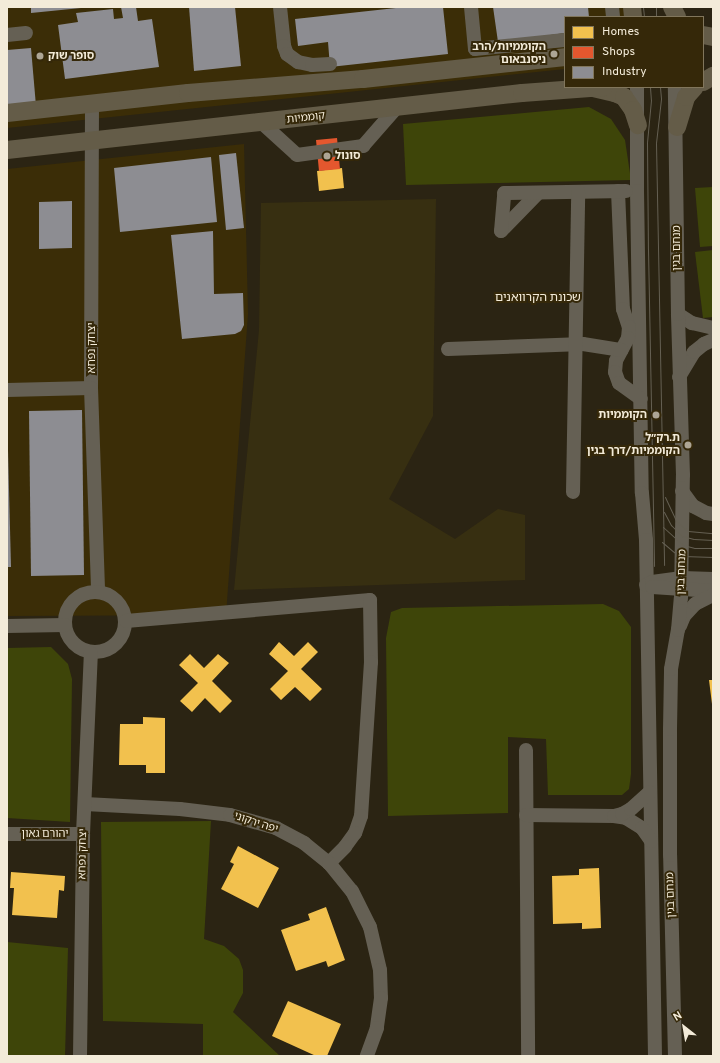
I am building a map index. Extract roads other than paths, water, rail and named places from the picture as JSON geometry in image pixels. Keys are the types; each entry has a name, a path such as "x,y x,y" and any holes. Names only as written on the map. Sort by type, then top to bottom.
{"main road":[{"path":"671,7 676,16"},
{"path":"7,113 188,93 363,80 564,57"},
{"path":"704,81 713,76"},
{"name":"קוממיות","path":"7,150 262,123 522,93 586,88"},
{"name":"קוממיות","path":"602,88 624,97 633,110 638,125"},
{"path":"677,127 686,97 695,88"}],"street":[{"path":"280,7 284,46 287,54 298,62 312,65 330,64"},
{"path":"471,7 475,49 564,40"},
{"path":"7,35 26,33"},
{"name":"מנחם בגין","path":"638,88 636,191 642,493 646,540 655,1056"},
{"name":"מנחם בגין","path":"675,88 677,127 678,314 682,491 681,584 678,630 671,669 670,729 670,855 675,1056"},
{"name":"יצחק נפחא","path":"92,104 91,388 98,592"},
{"path":"262,123 297,155 363,146 397,107"},
{"path":"618,191 623,309 629,327 628,338 616,361 615,372 619,383 641,399"},
{"path":"538,193 636,191"},
{"path":"573,492 578,192"},
{"path":"678,314 692,322 713,328"},
{"path":"679,377 694,352 704,344 713,340"},
{"path":"448,349 575,344 622,350"},
{"path":"7,390 91,388"},
{"path":"682,491 693,506 706,513 713,514"},
{"path":"646,585 664,589 681,584 713,579"},
{"path":"681,584 713,591"},
{"path":"98,592 110,595 118,602 124,611 126,622 125,632 120,641 112,648 102,652 91,653 80,649 72,642 65,626 66,615 70,605 78,597 87,593 98,592"},
{"path":"678,630 684,616 695,604 713,595"},
{"path":"126,622 370,600 371,662 361,816 355,833 345,848 329,863"},
{"path":"7,626 65,626"},
{"name":"יצחק נפחא","path":"80,1056 83,834 91,653"},
{"path":"526,750 528,1056"},
{"path":"614,816 631,809 650,792"},
{"name":"יפה ירקוני","path":"85,804 180,809 230,815 276,828 304,843 329,863 352,891 370,927 380,970 381,998 377,1028 367,1056"},
{"path":"526,815 614,816 626,818 637,823 651,841"},
{"name":"יהורם גאון","path":"7,834 83,834"}],"tram line":[{"path":"643,7 644,16"},
{"path":"656,7 656,16"},
{"path":"650,88 651,100 647,142 654,566"},
{"path":"660,88 661,99 656,143 664,565"},
{"path":"665,497 676,521 688,531 713,533"},
{"path":"664,512 671,525 682,536 694,539 713,540"},
{"path":"663,527 683,545 694,548 713,548"},
{"path":"662,542 674,552 683,556 713,557"}],"place":[{"name":"הקוממיות/הרב ניסנבאום","path":"554,54"},
{"name":"סופר שוק","path":"40,56"},
{"name":"סונול","path":"327,156"},
{"name":"הקוממיות","path":"656,415"},
{"name":"ת.רק״ל הקוממיות/דרך בגין","path":"688,445"}],"district":[{"name":"שכונת הקרוואנים","path":"538,299"}]}
